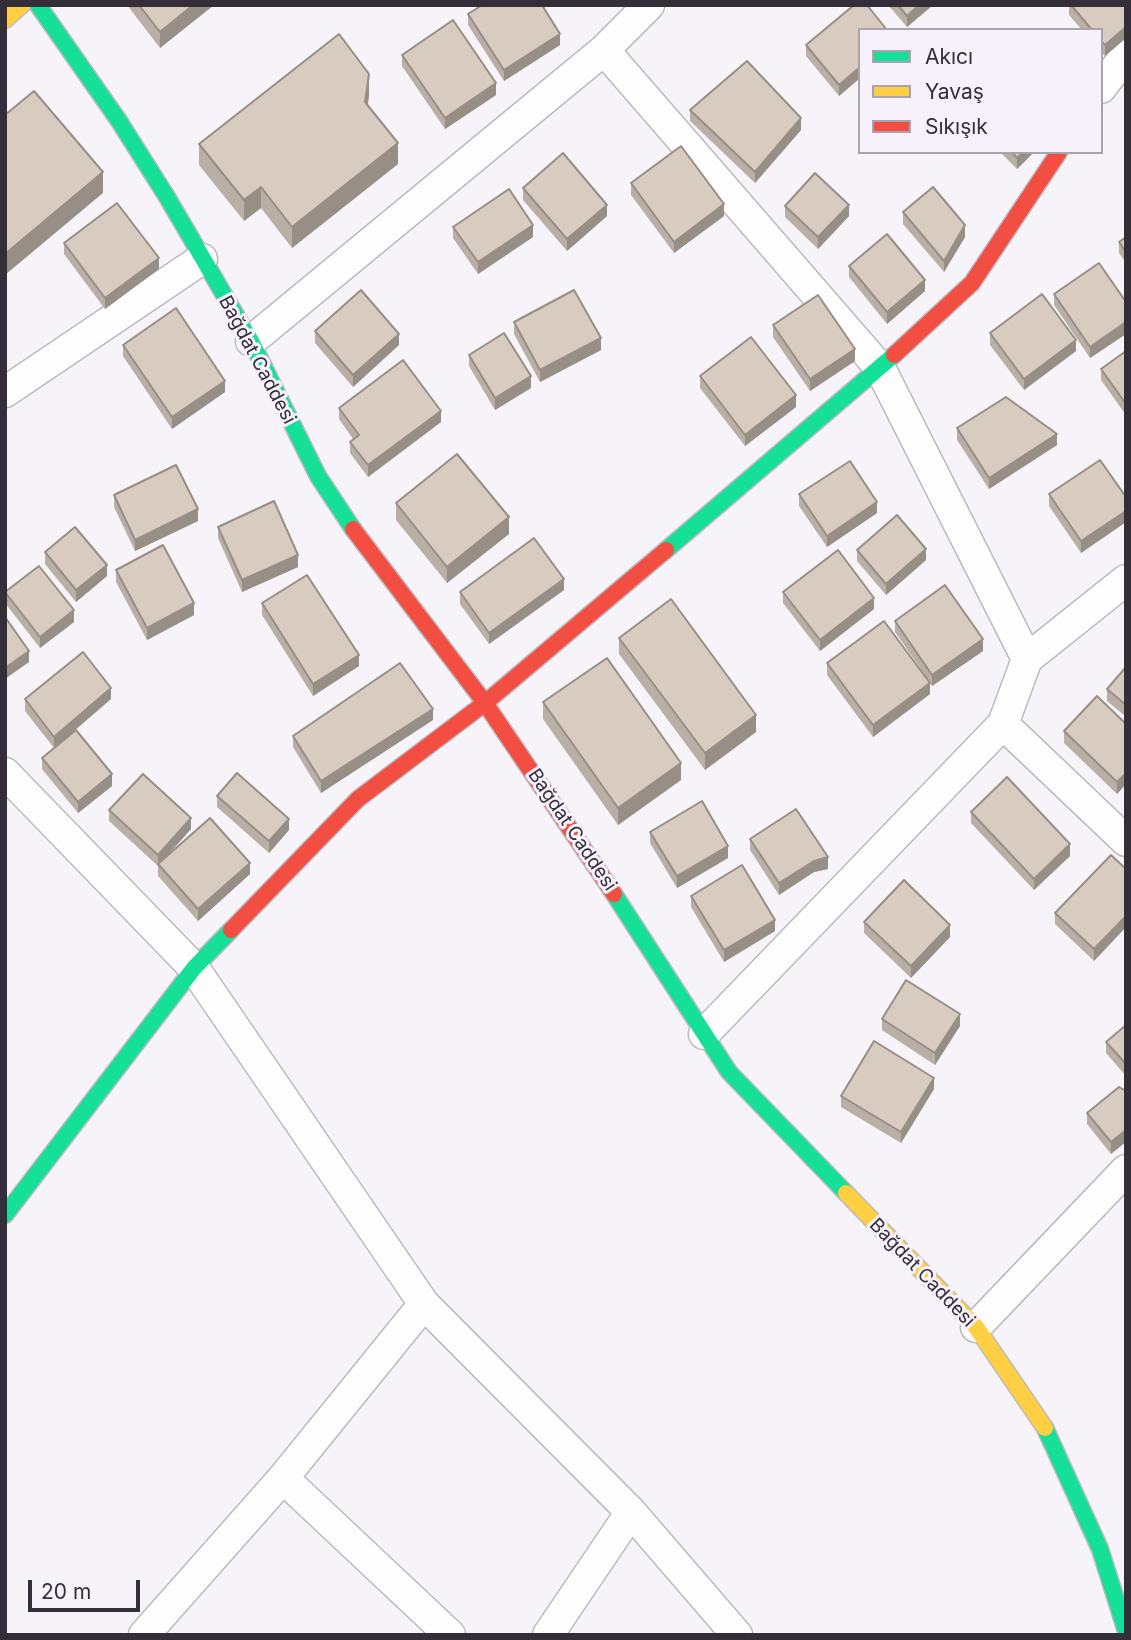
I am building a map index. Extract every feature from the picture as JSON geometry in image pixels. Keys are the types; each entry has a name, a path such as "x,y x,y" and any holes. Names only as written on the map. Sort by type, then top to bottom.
{"street":[{"path":"5,20 22,5"},
{"name":"Bağdat Caddesi","path":"37,5 119,121 251,341 317,476 372,558 485,703 637,925 729,1072 781,1129 976,1327 1041,1420 1067,1471 1100,1549 1126,1631"},
{"path":"251,341 604,50 649,5"},
{"path":"604,50 880,368 1027,659"},
{"path":"1103,85 1126,55"},
{"path":"5,1215 194,968 358,799 485,703 880,368 972,283 1058,154"},
{"path":"5,392 202,259"},
{"path":"704,1034 1003,724 1027,659 1126,580"},
{"path":"1003,724 1126,841"},
{"path":"5,773 194,968 425,1304 631,1512 737,1635"},
{"path":"976,1327 1126,1170"},
{"path":"144,1635 283,1478 425,1304"},
{"path":"283,1478 450,1635"},
{"path":"548,1635 631,1512"}],"building":[{"path":"139,5 193,5 160,32"},
{"path":"482,5 542,5 560,34 504,70 468,14"},
{"path":"854,5 867,5 885,28 858,28 858,69 839,85 806,45"},
{"path":"898,5 919,5 907,16"},
{"path":"1071,5 1126,5 1126,27 1105,45 1103,28 1090,28"},
{"path":"453,20 496,83 445,118 402,55"},
{"path":"339,34 369,74 365,102 398,143 292,227 261,187 244,200 199,144"},
{"path":"747,61 801,118 755,172 690,110"},
{"path":"34,91 103,172 5,254 5,115"},
{"path":"681,146 724,204 674,242 631,183"},
{"path":"563,153 607,205 567,239 523,188"},
{"path":"815,173 849,205 818,237 785,206"},
{"path":"933,187 965,225 944,261 903,212"},
{"path":"509,189 533,225 478,262 453,227"},
{"path":"117,203 159,258 105,298 64,243"},
{"path":"887,234 925,280 887,312 849,266"},
{"path":"1126,237 1126,252 1119,242"},
{"path":"1099,263 1126,302 1126,322 1090,347 1054,294"},
{"path":"361,290 399,334 353,375 315,331"},
{"path":"574,290 601,338 540,370 514,322"},
{"path":"1042,294 1076,340 1024,379 990,333"},
{"path":"818,295 855,349 810,379 773,325"},
{"path":"176,308 225,381 172,417 123,345"},
{"path":"504,333 531,376 495,398 469,355"},
{"path":"751,337 796,395 745,435 700,376"},
{"path":"1126,351 1126,404 1101,369"},
{"path":"403,360 441,411 368,465 350,442 359,435 339,408"},
{"path":"1006,397 1057,434 989,478 957,428"},
{"path":"457,454 509,517 447,567 396,503"},
{"path":"1100,460 1126,497 1126,511 1081,541 1049,494"},
{"path":"850,461 877,502 827,536 799,494"},
{"path":"176,465 198,509 135,540 114,495"},
{"path":"274,501 298,555 242,580 218,527"},
{"path":"897,515 926,549 886,584 857,550"},
{"path":"75,527 107,565 76,590 45,552"},
{"path":"534,538 564,579 489,633 460,592"},
{"path":"163,545 194,603 147,628 116,570"},
{"path":"838,550 874,598 820,640 783,592"},
{"path":"39,566 74,610 40,637 5,592"},
{"path":"307,575 359,655 313,684 262,603"},
{"path":"945,585 983,639 932,675 895,621"},
{"path":"671,599 756,715 705,753 619,638"},
{"path":"5,617 29,651 5,668"},
{"path":"884,621 930,683 873,725 827,663"},
{"path":"83,652 111,688 54,737 25,699"},
{"path":"607,658 681,763 618,808 543,702"},
{"path":"400,663 433,709 321,781 293,736"},
{"path":"1126,667 1126,705 1107,689"},
{"path":"1097,696 1126,724 1126,773 1117,782 1064,731"},
{"path":"76,730 112,774 78,802 42,758"},
{"path":"237,773 289,819 269,841 217,796"},
{"path":"143,774 191,818 158,855 109,810"},
{"path":"1007,777 1070,844 1034,879 971,812"},
{"path":"702,801 728,846 677,876 650,832"},
{"path":"796,809 828,857 814,861 779,883 750,839"},
{"path":"210,818 250,863 198,909 158,864"},
{"path":"1111,855 1126,869 1126,916 1094,949 1055,913"},
{"path":"742,865 775,920 724,950 691,896"},
{"path":"904,880 950,925 911,966 864,922"},
{"path":"906,980 960,1014 935,1053 882,1019"},
{"path":"1126,1025 1126,1064 1106,1042"},
{"path":"874,1041 934,1078 901,1132 841,1096"},
{"path":"1119,1087 1126,1091 1126,1130 1111,1142 1087,1113"}],"traffic: fast":[{"path":"38,5 119,121 167,197 251,341 318,476 353,529"},
{"path":"666,550 894,355"},
{"path":"614,894 729,1072 846,1193"},
{"path":"5,1215 194,968 231,930"},
{"path":"1045,1428 1100,1549 1126,1631"}],"traffic: slow":[{"path":"5,20 22,5"},
{"path":"846,1193 976,1327 1045,1428"}],"traffic: jam":[{"path":"894,355 972,283 1058,154"},
{"path":"353,529 485,703 614,894"},
{"path":"231,930 358,799 485,703 666,550"}]}
